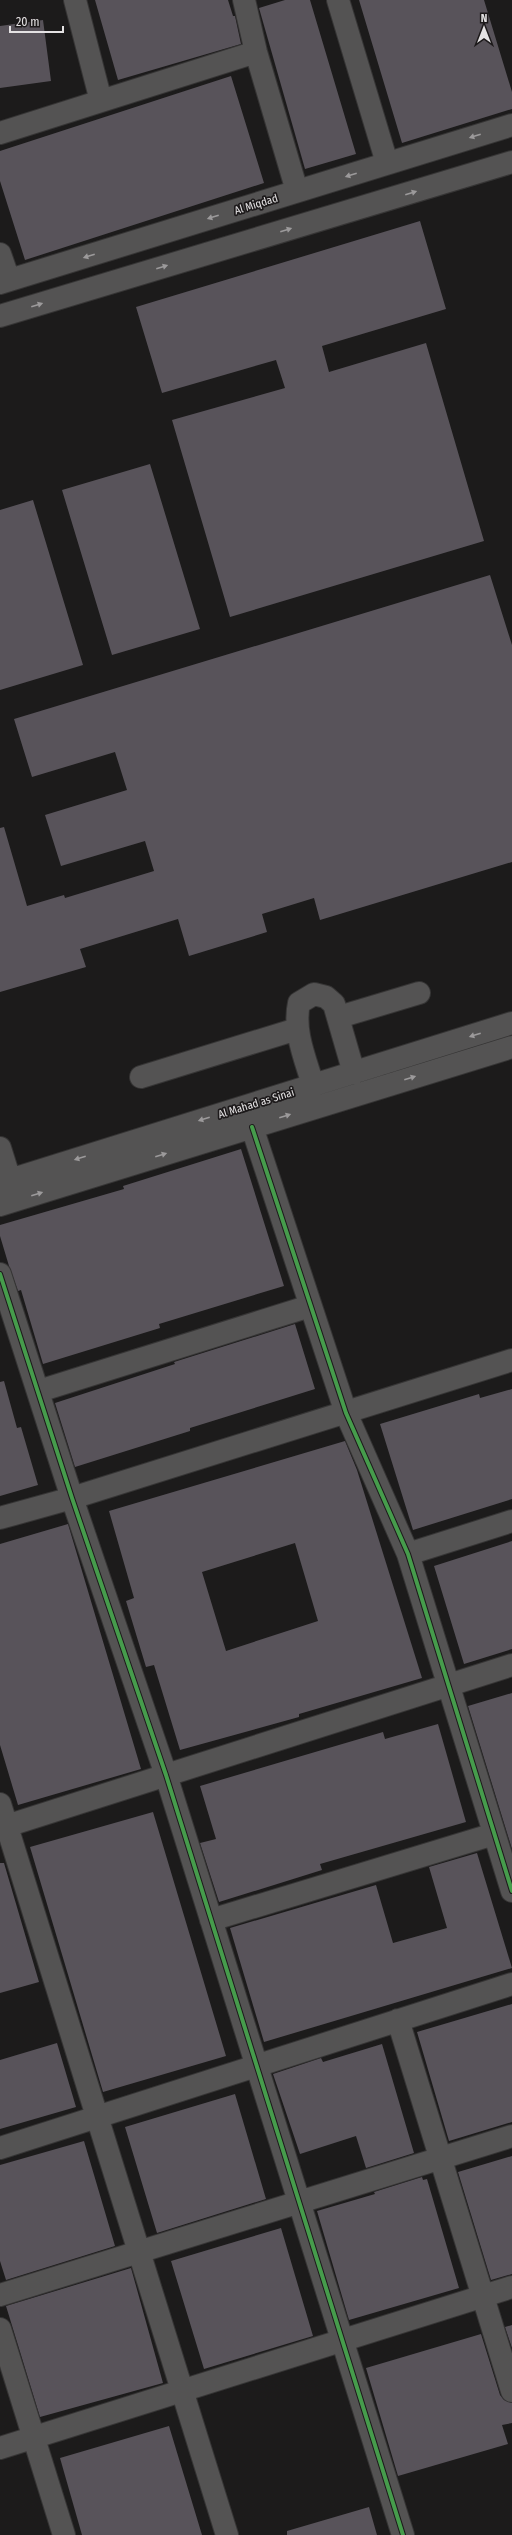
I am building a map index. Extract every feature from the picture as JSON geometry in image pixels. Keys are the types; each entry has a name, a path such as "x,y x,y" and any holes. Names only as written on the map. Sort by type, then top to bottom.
{"street":[{"path":"75,0 101,101"},
{"path":"244,0 256,52 297,191"},
{"path":"338,0 387,163"},
{"path":"0,133 256,52"},
{"name":"Al Miqdad","path":"4,282 512,125"},
{"path":"0,316 512,162"},
{"path":"0,254 4,282"},
{"path":"339,1017 419,993"},
{"path":"313,1085 297,1029 299,1003 314,994 326,997 334,1004 354,1073"},
{"name":"Al Mahad as Sinai","path":"5,1182 512,1023"},
{"path":"141,1077 297,1029"},
{"name":"Al Mahad as Sinai","path":"0,1205 512,1047"},
{"path":"252,1127 346,1413 408,1554 512,1891"},
{"path":"0,1148 5,1182"},
{"path":"0,1274 39,1391 72,1498 166,1775 403,2535"},
{"path":"39,1391 310,1306"},
{"path":"0,1518 72,1498 512,1360"},
{"path":"408,1554 512,1521"},
{"path":"4,1826 512,1665"},
{"path":"0,1804 4,1826 97,2116 226,2535"},
{"path":"211,1920 494,1834"},
{"path":"0,2148 512,1984"},
{"path":"398,2020 512,2391"},
{"path":"0,2295 512,2136"},
{"path":"0,2448 512,2287"},
{"path":"0,2329 64,2535"}],"building":[{"path":"95,0 228,0 233,16 235,16 241,44 118,80"},
{"path":"285,0 310,0 356,154 305,169 259,8"},
{"path":"359,0 484,0 512,92 512,109 402,143"},
{"path":"43,20 51,81 0,88 0,26"},
{"path":"231,76 264,183 25,260 0,181 0,151"},
{"path":"420,221 446,309 322,346 329,372 426,343 484,541 230,617 172,420 285,388 276,360 162,393 136,307"},
{"path":"150,464 200,629 112,655 62,490"},
{"path":"33,500 83,665 0,690 0,510"},
{"path":"490,575 512,645 512,862 320,920 314,898 262,914 267,932 189,956 178,919 80,949 86,967 0,992 0,828 4,827 27,906 64,895 65,898 154,871 145,841 61,866 45,815 127,790 115,752 32,777 14,719"},
{"path":"241,1149 284,1286 159,1324 160,1328 43,1364 21,1290 18,1291 9,1266 0,1236 0,1225 124,1189 123,1186"},
{"path":"295,1324 315,1389 190,1428 190,1431 75,1467 55,1403 175,1364 174,1362"},
{"path":"4,1381 17,1428 21,1427 38,1485 0,1496 0,1382"},
{"path":"512,1389 512,1499 413,1530 380,1424 479,1394 480,1398"},
{"path":"345,1441 357,1470 422,1678 299,1714 299,1717 180,1750 154,1665 146,1667 126,1601 134,1598 109,1511","holes":["295,1543 318,1621 226,1651 202,1572"]},
{"path":"68,1524 141,1769 18,1805 0,1745 0,1544"},
{"path":"512,1541 512,1649 464,1664 434,1566"},
{"path":"512,1693 512,1849 468,1706"},
{"path":"438,1724 466,1822 320,1864 322,1870 219,1902 200,1843 216,1839 200,1786 383,1732 385,1739"},
{"path":"153,1812 226,2056 103,2092 30,1847"},
{"path":"477,1853 512,1968 264,2042 230,1928 376,1885 393,1943 447,1928 429,1867"},
{"path":"0,1863 4,1863 39,1982 0,1993"},
{"path":"512,2004 512,2122 449,2141 417,2032"},
{"path":"57,2043 76,2107 0,2129 0,2060"},
{"path":"382,2044 414,2153 366,2168 356,2136 300,2154 273,2074 321,2058 323,2062"},
{"path":"235,2094 266,2199 157,2233 125,2127"},
{"path":"84,2141 115,2246 6,2280 0,2261 0,2165"},
{"path":"512,2156 512,2274 491,2280 458,2172"},
{"path":"422,2177 423,2180 427,2179 459,2288 349,2320 317,2211 375,2194 374,2192"},
{"path":"281,2228 313,2336 204,2369 171,2261"},
{"path":"131,2268 163,2383 40,2417 6,2306"},
{"path":"512,2325 512,2348 505,2327"},
{"path":"481,2334 500,2395 504,2400 512,2403 512,2423 502,2425 508,2444 398,2476 366,2368"},
{"path":"169,2426 202,2535 82,2535 60,2458"},
{"path":"369,2507 377,2535 287,2535 287,2531"}],"cycle path":[{"path":"252,1127 346,1413 408,1554 512,1891"},
{"path":"0,1274 72,1498 166,1775 403,2535"}]}
